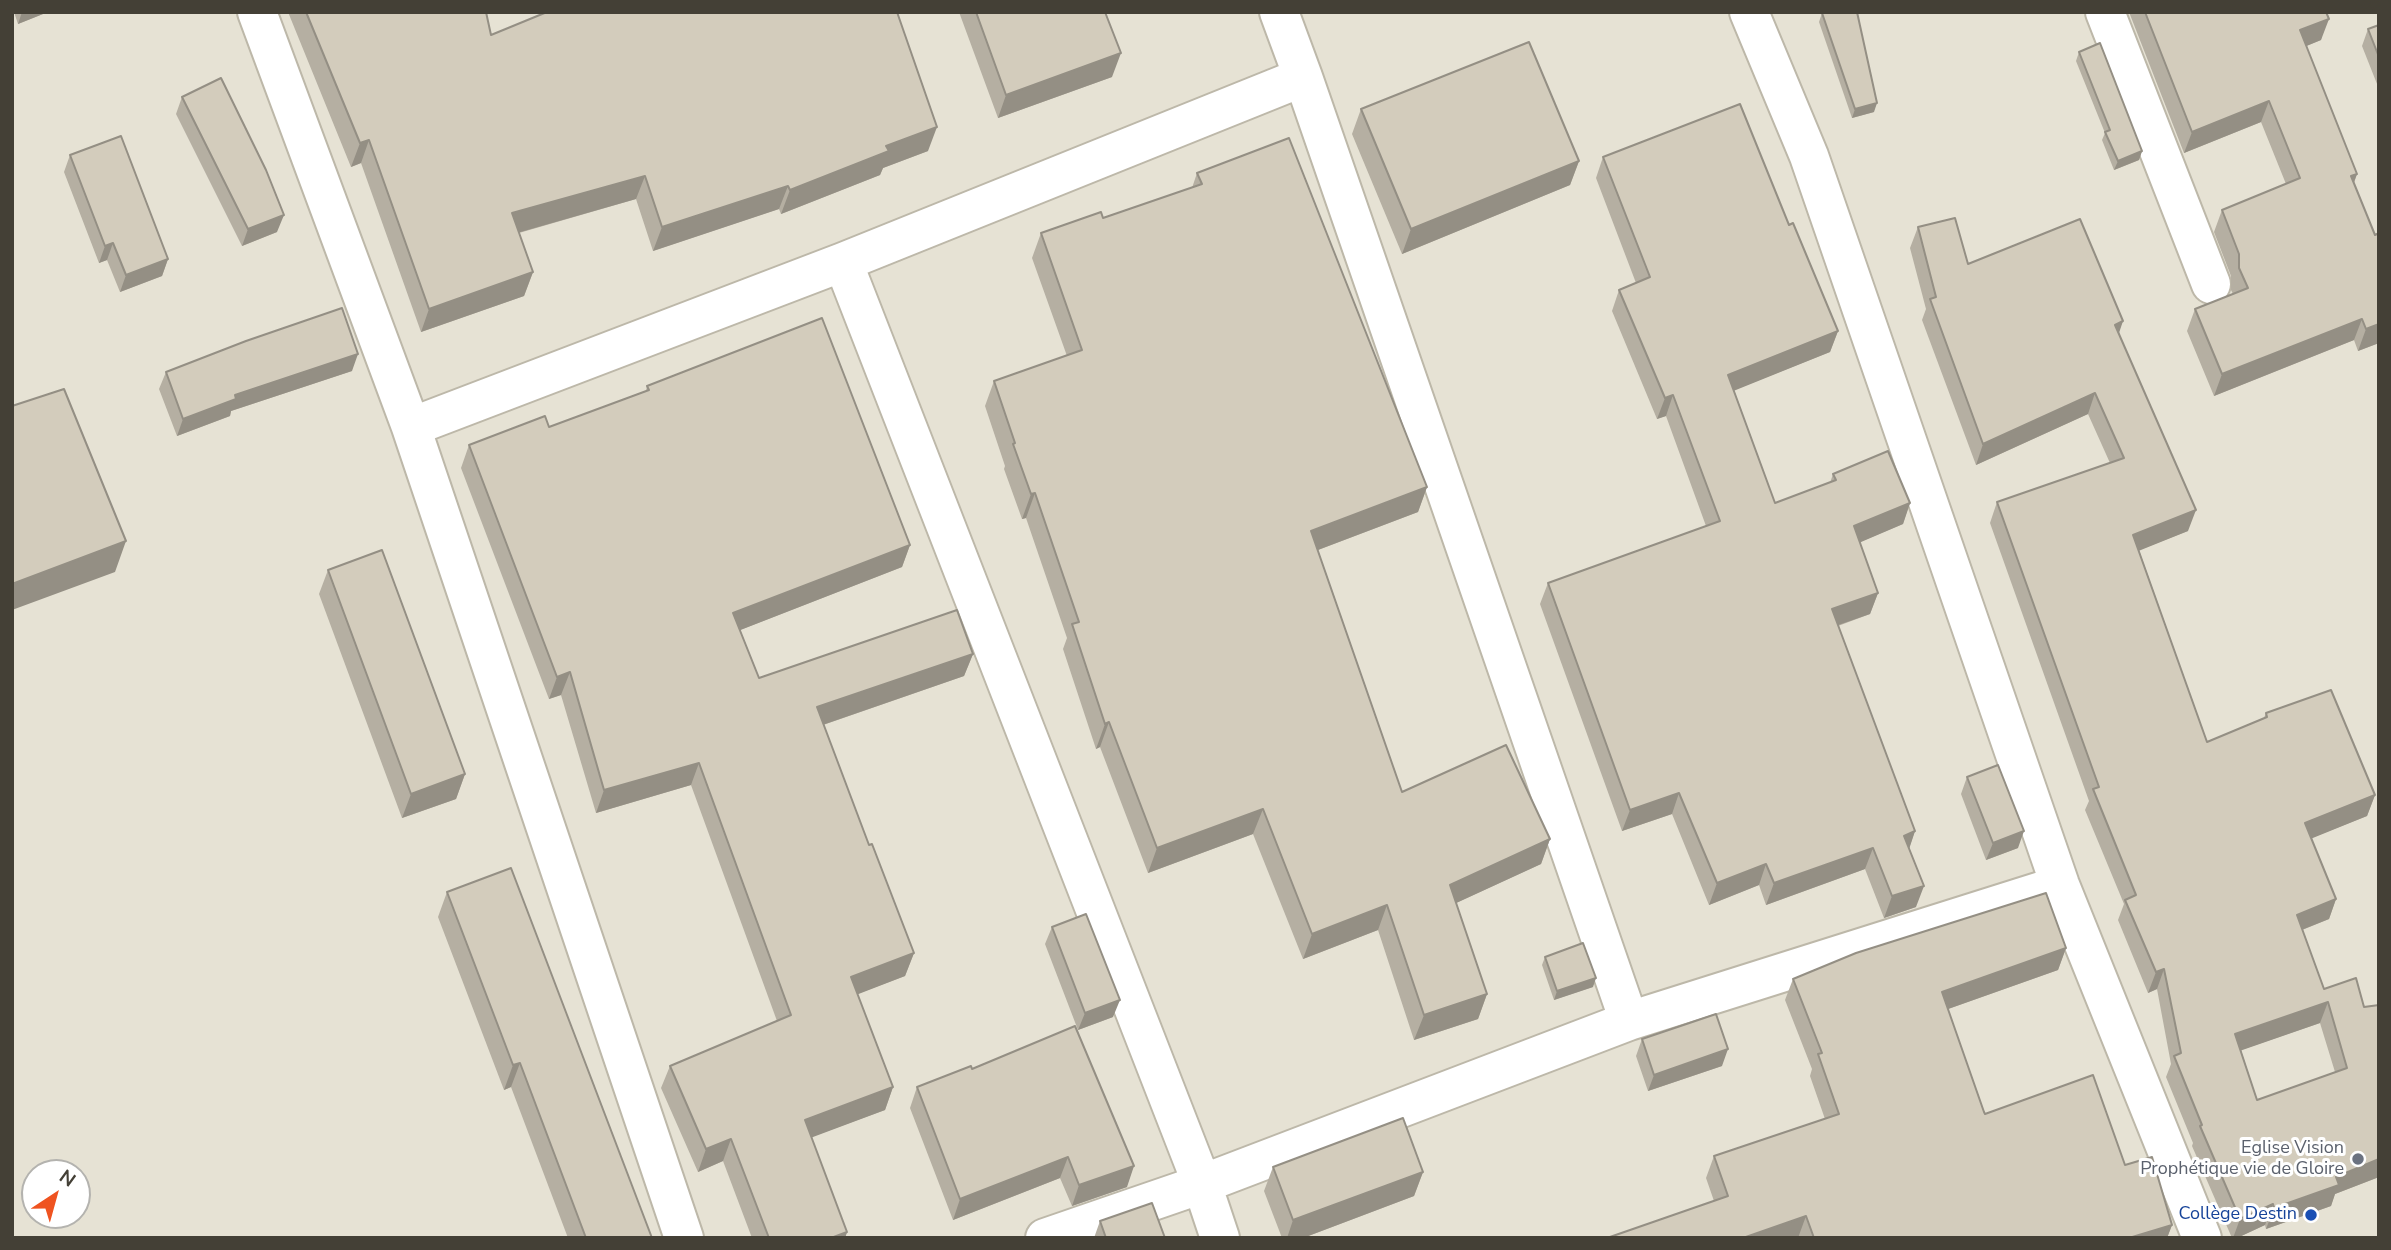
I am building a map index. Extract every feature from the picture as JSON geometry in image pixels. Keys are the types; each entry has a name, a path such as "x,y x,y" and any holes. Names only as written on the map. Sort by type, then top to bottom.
{"street":[{"path":"257,12 411,427 684,1238"},
{"path":"1279,12 1629,1021"},
{"path":"1749,12 1809,156 2060,885 2202,1238"},
{"path":"2105,12 2211,284"},
{"path":"411,427 843,262 1303,77"},
{"path":"843,262 1202,1184 1220,1238"},
{"path":"1045,1238 1202,1184 1629,1021 2060,885"}],"shaded area":[{"path":"12,12 2379,12 2379,1238 12,1238"}],"building":[{"path":"306,12 486,12 491,35 547,12 897,12 937,127 886,146 889,151 790,190 788,186 662,227 645,176 512,213 533,272 429,309 369,140 360,143"},
{"path":"976,12 1105,12 1121,53 1006,95"},
{"path":"1857,12 1877,103 1855,109 1822,13"},
{"path":"2145,12 2326,12 2329,19 2300,30 2357,174 2351,176 2375,235 2379,233 2379,324 2366,329 2362,319 2222,374 2195,309 2248,288 2239,268 2239,254 2222,210 2300,178 2269,101 2192,132"},
{"path":"2379,25 2379,57 2368,29"},
{"path":"1529,42 1579,161 1411,229 1361,109"},
{"path":"2100,43 2142,151 2118,161 2105,132 2110,130 2079,52"},
{"path":"221,78 266,170 284,215 248,229 182,97"},
{"path":"1740,104 1789,225 1793,223 1838,331 1728,375 1775,503 1836,480 1833,474 1888,451 1910,503 1854,526 1878,593 1832,609 1915,831 1904,836 1924,886 1892,896 1873,848 1774,883 1766,864 1717,883 1679,793 1630,810 1548,583 1720,521 1673,395 1665,398 1619,290 1650,277 1603,157"},
{"path":"121,136 168,259 126,275 113,243 105,246 70,155"},
{"path":"1289,138 1427,487 1311,531 1402,792 1506,745 1550,839 1450,885 1487,994 1424,1015 1387,905 1312,934 1263,809 1157,848 1109,722 1105,724 1072,624 1079,622 1035,493 1031,494 1013,444 1015,443 994,381 1082,350 1041,233 1101,212 1103,218 1202,184 1197,173"},
{"path":"1955,218 1968,264 2080,219 2123,321 2115,325 2196,510 2133,535 2207,742 2267,717 2266,713 2331,690 2375,795 2305,823 2336,899 2297,915 2324,989 2356,978 2364,1007 2379,1005 2379,1159 2336,1177 2339,1185 2274,1208 2273,1204 2240,1219 2200,1126 2202,1125 2174,1056 2181,1053 2164,969 2156,972 2125,900 2136,895 2093,789 2099,787 1997,502 2124,458 2095,393 1983,444 1930,299 1936,297 1918,227","holes":["2328,1002 2347,1068 2257,1100 2235,1034"]},
{"path":"342,308 358,354 235,395 236,399 183,419 166,372"},
{"path":"822,318 910,545 733,613 759,678 957,610 973,654 817,707 869,845 872,844 914,953 851,977 893,1087 805,1120 847,1232 831,1238 769,1238 731,1139 706,1149 670,1066 791,1015 699,763 604,790 570,672 557,677 469,445 545,416 549,427 649,390 647,386"},
{"path":"64,389 126,541 12,584 12,406"},
{"path":"382,550 465,774 411,794 328,570"},
{"path":"1998,765 2024,831 1993,843 1967,777"},
{"path":"511,868 652,1238 586,1238 520,1063 513,1065 447,892"},
{"path":"2046,893 2066,948 1942,992 1984,1112 1985,1114 2093,1075 2125,1165 2152,1157 2172,1225 2129,1238 1814,1238 1806,1216 1743,1238 1607,1238 1728,1196 1714,1156 1839,1114 1818,1054 1822,1053 1793,979 1856,953"},
{"path":"1086,914 1120,1000 1085,1013 1052,927"},
{"path":"1583,943 1596,978 1557,991 1545,957"},
{"path":"1716,1014 1728,1049 1654,1075 1642,1039"},
{"path":"1075,1026 1134,1166 1079,1185 1068,1157 960,1199 917,1087 971,1066 972,1069"},
{"path":"1403,1118 1423,1172 1293,1220 1273,1167"},
{"path":"1152,1203 1165,1238 1106,1238 1100,1221"}],"place":[{"name":"Eglise Vision Prophétique vie de Gloire","path":"2358,1159"},
{"name":"Collège Destin","path":"2311,1215"}]}
